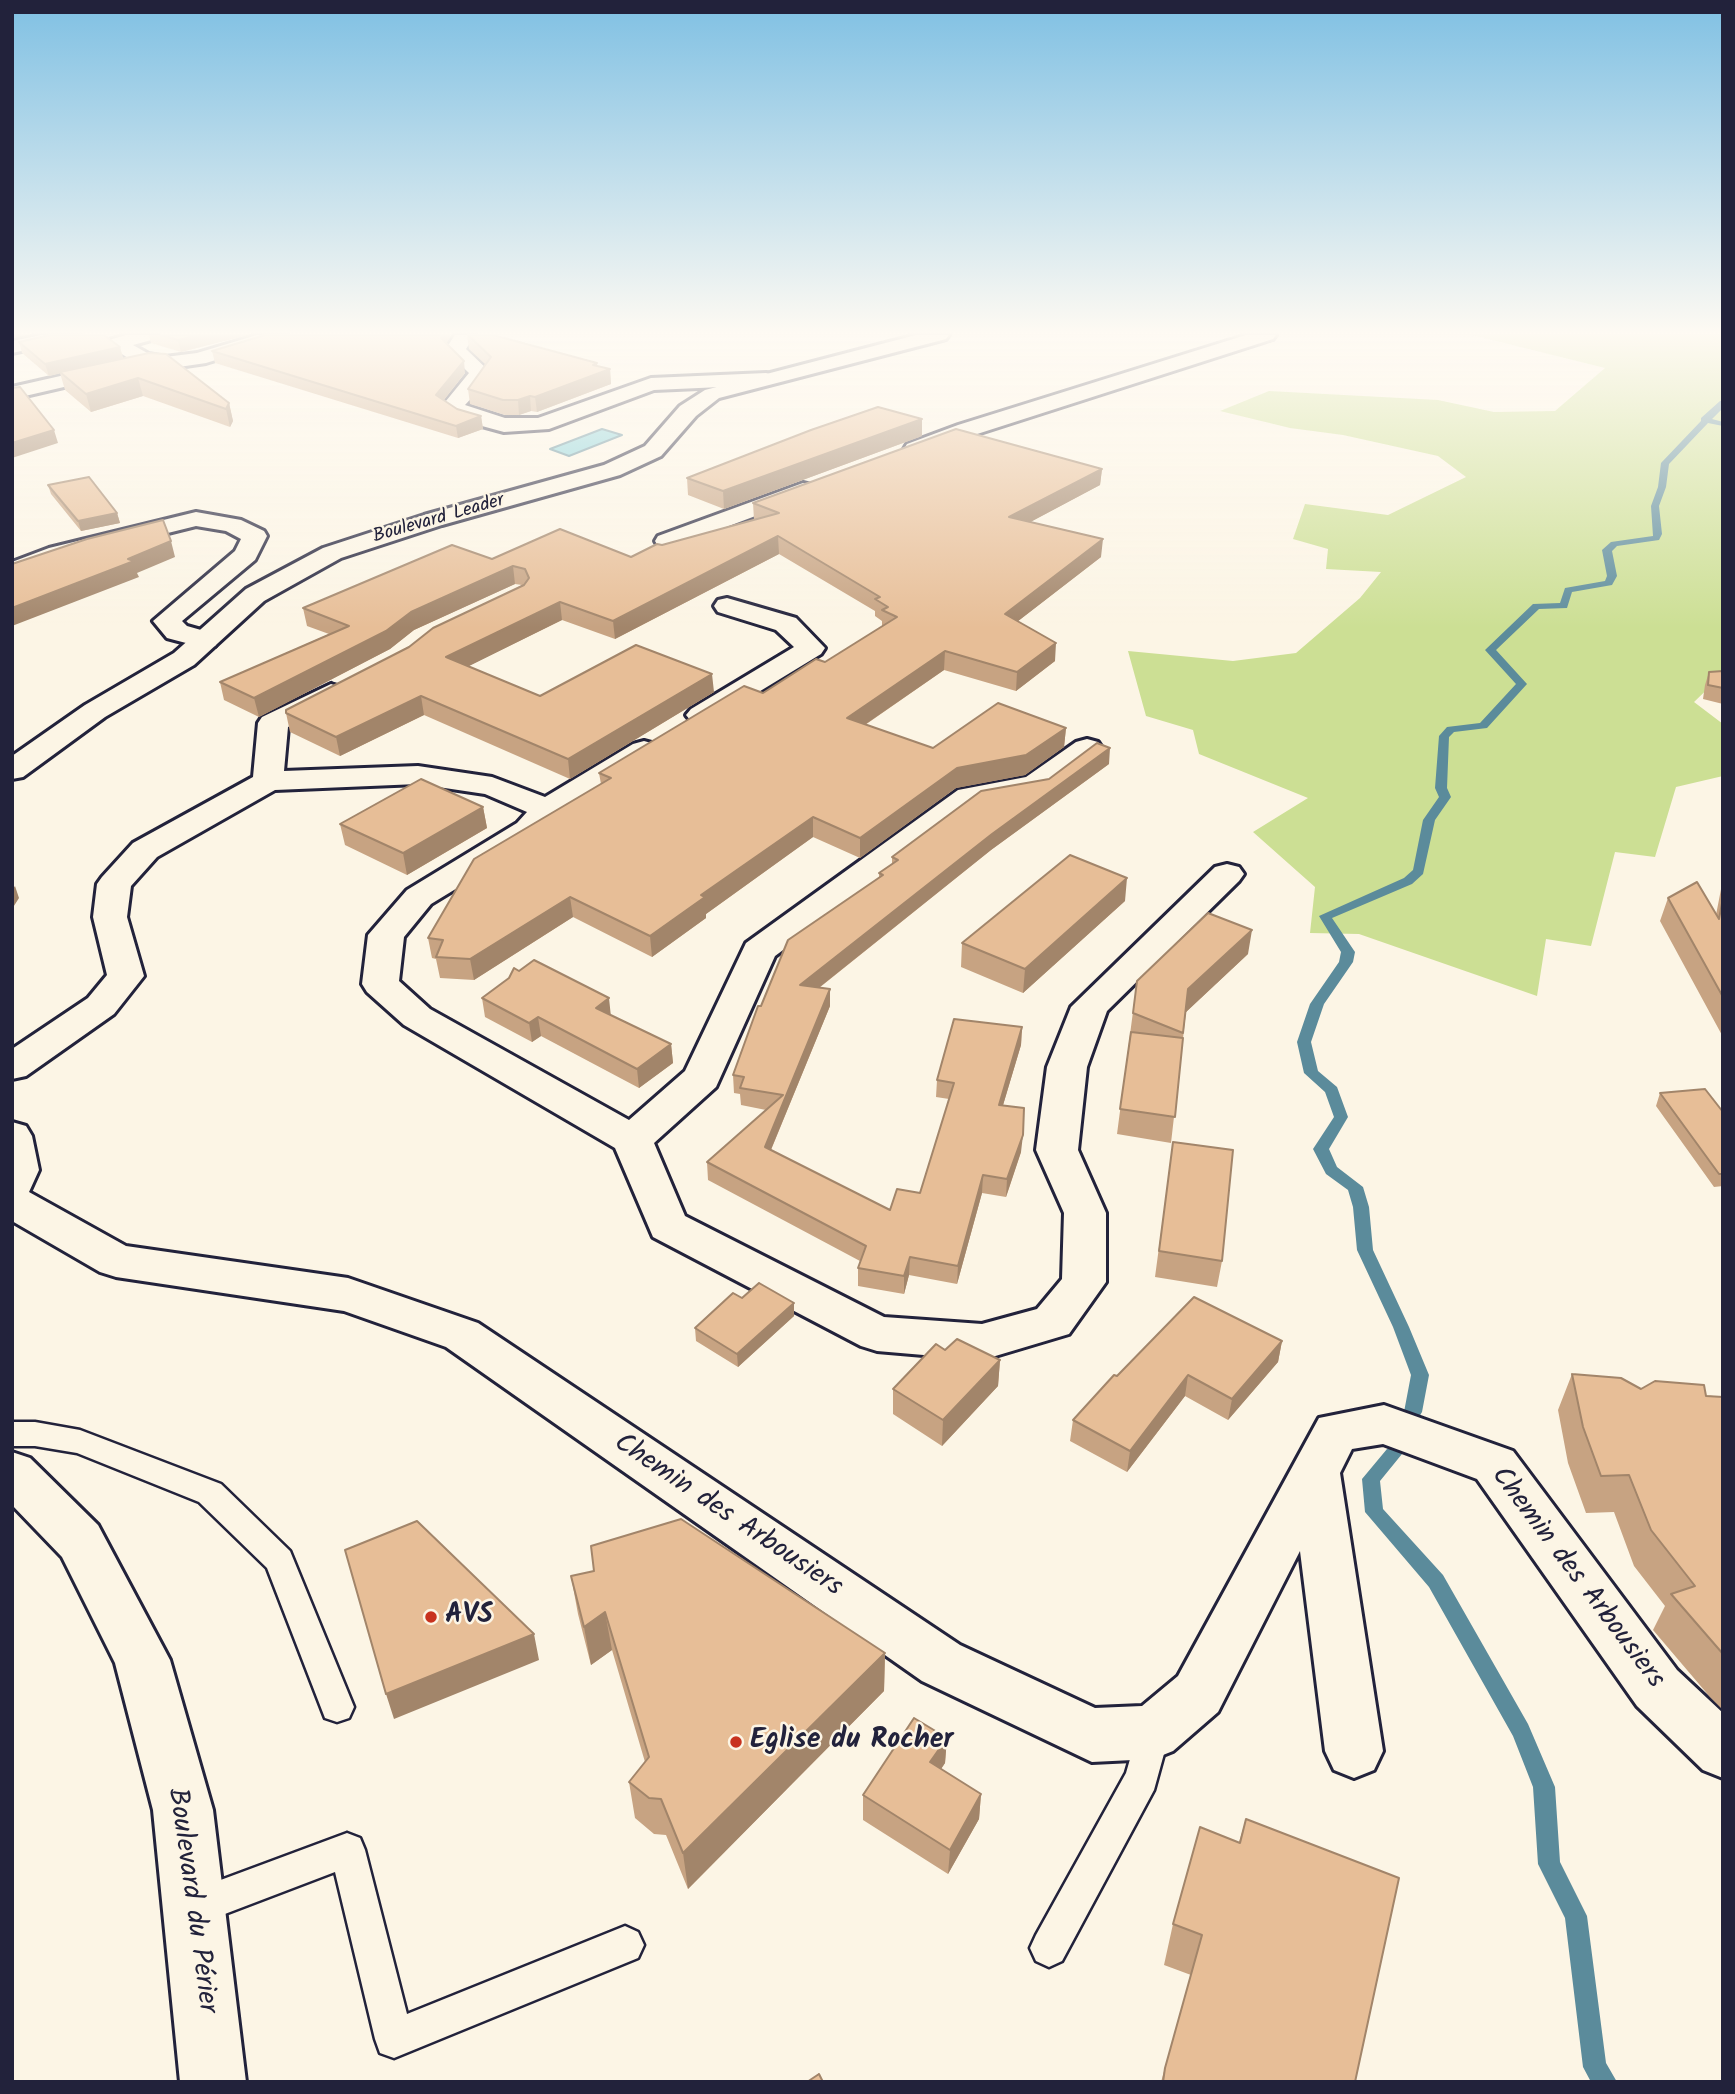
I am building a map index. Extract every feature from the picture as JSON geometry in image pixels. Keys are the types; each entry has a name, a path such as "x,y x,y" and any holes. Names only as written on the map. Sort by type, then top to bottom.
{"street":[{"name":"Boulevard Leader","path":"12,770 95,711 184,659 255,595 332,553 433,520 612,470 653,451 669,433"},
{"path":"900,455 959,433"},
{"path":"667,541 825,482"},
{"path":"12,571 58,553 197,519 232,525 255,536 246,555 166,621 177,632 205,640"},
{"path":"727,606 786,624 811,648 547,809 529,830 419,897 386,935 380,984 417,1017 632,1140 668,1226 877,1334 982,1342 1053,1322 1084,1282 1084,1213 1057,1150 1067,1067 1090,1007 1227,874"},
{"path":"268,781 273,723 354,681"},
{"path":"632,1140 702,1078 759,951 969,797 1037,785 1087,748"},
{"path":"12,1067 102,1006 126,976 110,917 114,884 145,850 268,781 418,775 492,786 547,809"},
{"path":"12,1136 18,1170 12,1185"},
{"name":"Chemin des Arbousiers","path":"12,1201 116,1261 348,1295 462,1335 940,1663 1092,1735 1153,1732 1198,1694 1336,1432 1384,1424 1495,1465 1657,1688 1723,1751"},
{"name":"Boulevard du Périer","path":"12,1472 80,1541 142,1660 183,1810 213,2082"},
{"path":"1315,1473 1354,1751"}],"lane":[{"path":"12,1434 35,1434 80,1442 210,1493 279,1560 337,1707"},
{"path":"1049,1948 1142,1778 1153,1732"},
{"path":"193,1908 347,1850 394,2039 625,1945"}],"green space":[{"path":"1326,433 1723,433 1723,674 1694,702 1723,724 1723,776 1676,787 1655,857 1615,852 1591,946 1546,939 1537,996 1359,934 1310,933 1315,887 1253,832 1308,798 1199,754 1193,730 1146,716 1128,651 1233,661 1296,653 1360,598 1381,572 1326,569 1328,549 1293,539 1305,504 1388,515 1466,477 1438,456"}],"water":[{"path":"592,433 622,435 569,456 550,449"}],"building":[{"path":"12,433 45,433 12,443"},
{"path":"804,433 884,433 723,491 687,478"},
{"path":"946,433 970,433 1102,469 1009,517 1103,539 1005,614 1056,643 1017,672 945,651 847,718 933,748 998,703 1066,728 1026,755 957,768 860,838 813,817 701,895 705,897 650,936 570,897 470,959 436,957 443,940 428,938 474,859 611,778 599,773 744,686 763,693 816,659 825,662 897,617 882,610 888,607 875,599 880,597 778,536 613,621 560,602 446,657 540,696 636,645 712,674 568,759 421,696 336,737 286,713 286,710 409,647 433,628 524,585 529,578 525,569 513,566 411,612 386,631 254,698 220,682 349,626 303,608 452,545 492,559 560,529 631,557 657,544 662,545 779,513 753,503"},
{"path":"89,477 117,513 78,521 48,485"},
{"path":"163,520 171,541 128,559 134,561 12,608 12,564 87,539"},
{"path":"1723,671 1723,688 1708,685 1709,672"},
{"path":"1097,743 1110,748 992,834 800,985 830,989 765,1147 890,1210 897,1189 920,1193 954,1083 937,1080 954,1019 1022,1027 999,1105 1024,1108 1023,1135 1007,1179 983,1175 958,1266 910,1257 904,1276 858,1268 866,1246 707,1162 783,1095 740,1088 744,1077 733,1075 758,1006 761,1006 788,940 883,875 879,873 898,860 892,857 981,791 1049,779"},
{"path":"421,779 483,807 403,853 340,824"},
{"path":"1070,855 1127,878 1025,969 962,943"},
{"path":"1697,882 1719,919 1723,898 1723,997 1668,898"},
{"path":"1208,913 1252,930 1188,989 1183,1033 1133,1013 1137,981"},
{"path":"534,960 609,998 596,1008 671,1044 637,1069 538,1017 529,1023 482,998 509,978 514,968 519,971"},
{"path":"1131,1032 1183,1038 1175,1117 1120,1109"},
{"path":"1705,1089 1723,1112 1723,1174 1719,1174 1660,1093"},
{"path":"1173,1142 1233,1150 1222,1261 1159,1251"},
{"path":"759,1283 794,1303 737,1354 695,1328 733,1293 742,1298"},
{"path":"1194,1297 1282,1341 1232,1399 1188,1375 1130,1451 1073,1420 1114,1375 1117,1376"},
{"path":"957,1339 1000,1360 943,1420 893,1389 936,1344 945,1350"},
{"path":"1572,1374 1621,1378 1641,1389 1655,1381 1704,1385 1706,1396 1723,1397 1723,1654 1671,1594 1695,1586 1651,1530 1629,1475 1601,1476 1583,1427"},
{"name":"Eglise du Rocher","path":"681,1519 885,1653 683,1853 661,1799 649,1798 629,1782 649,1757 605,1612 584,1627 571,1576 594,1571 591,1546"},
{"name":"AVS","path":"417,1521 534,1634 386,1694 345,1550"},
{"path":"914,1718 947,1738 930,1762 981,1794 950,1850 863,1795"},
{"path":"1246,1819 1399,1878 1355,2082 1163,2082 1202,1935 1173,1924 1200,1827 1240,1843"},
{"path":"819,2074 823,2082 807,2082"}],"waterway":[{"path":"1413,1412 1420,1375 1365,1250 1361,1207 1355,1187 1331,1170 1321,1149 1341,1117 1332,1090 1311,1073 1304,1042 1317,1004 1346,962 1348,952 1325,916 1408,881 1419,871 1429,820 1445,797 1441,788 1444,736 1451,729 1483,726 1522,684 1490,650 1536,606 1564,606 1568,590 1609,583 1612,576 1607,550 1614,544 1656,538 1658,534 1655,506 1662,487 1665,463 1694,433"},
{"path":"1393,1454 1371,1479 1374,1512 1436,1581 1521,1731 1544,1787 1549,1864 1576,1916 1595,2067 1605,2082"}],"place":[{"name":"AVS","path":"431,1617"},
{"name":"Eglise du Rocher","path":"736,1742"}]}
